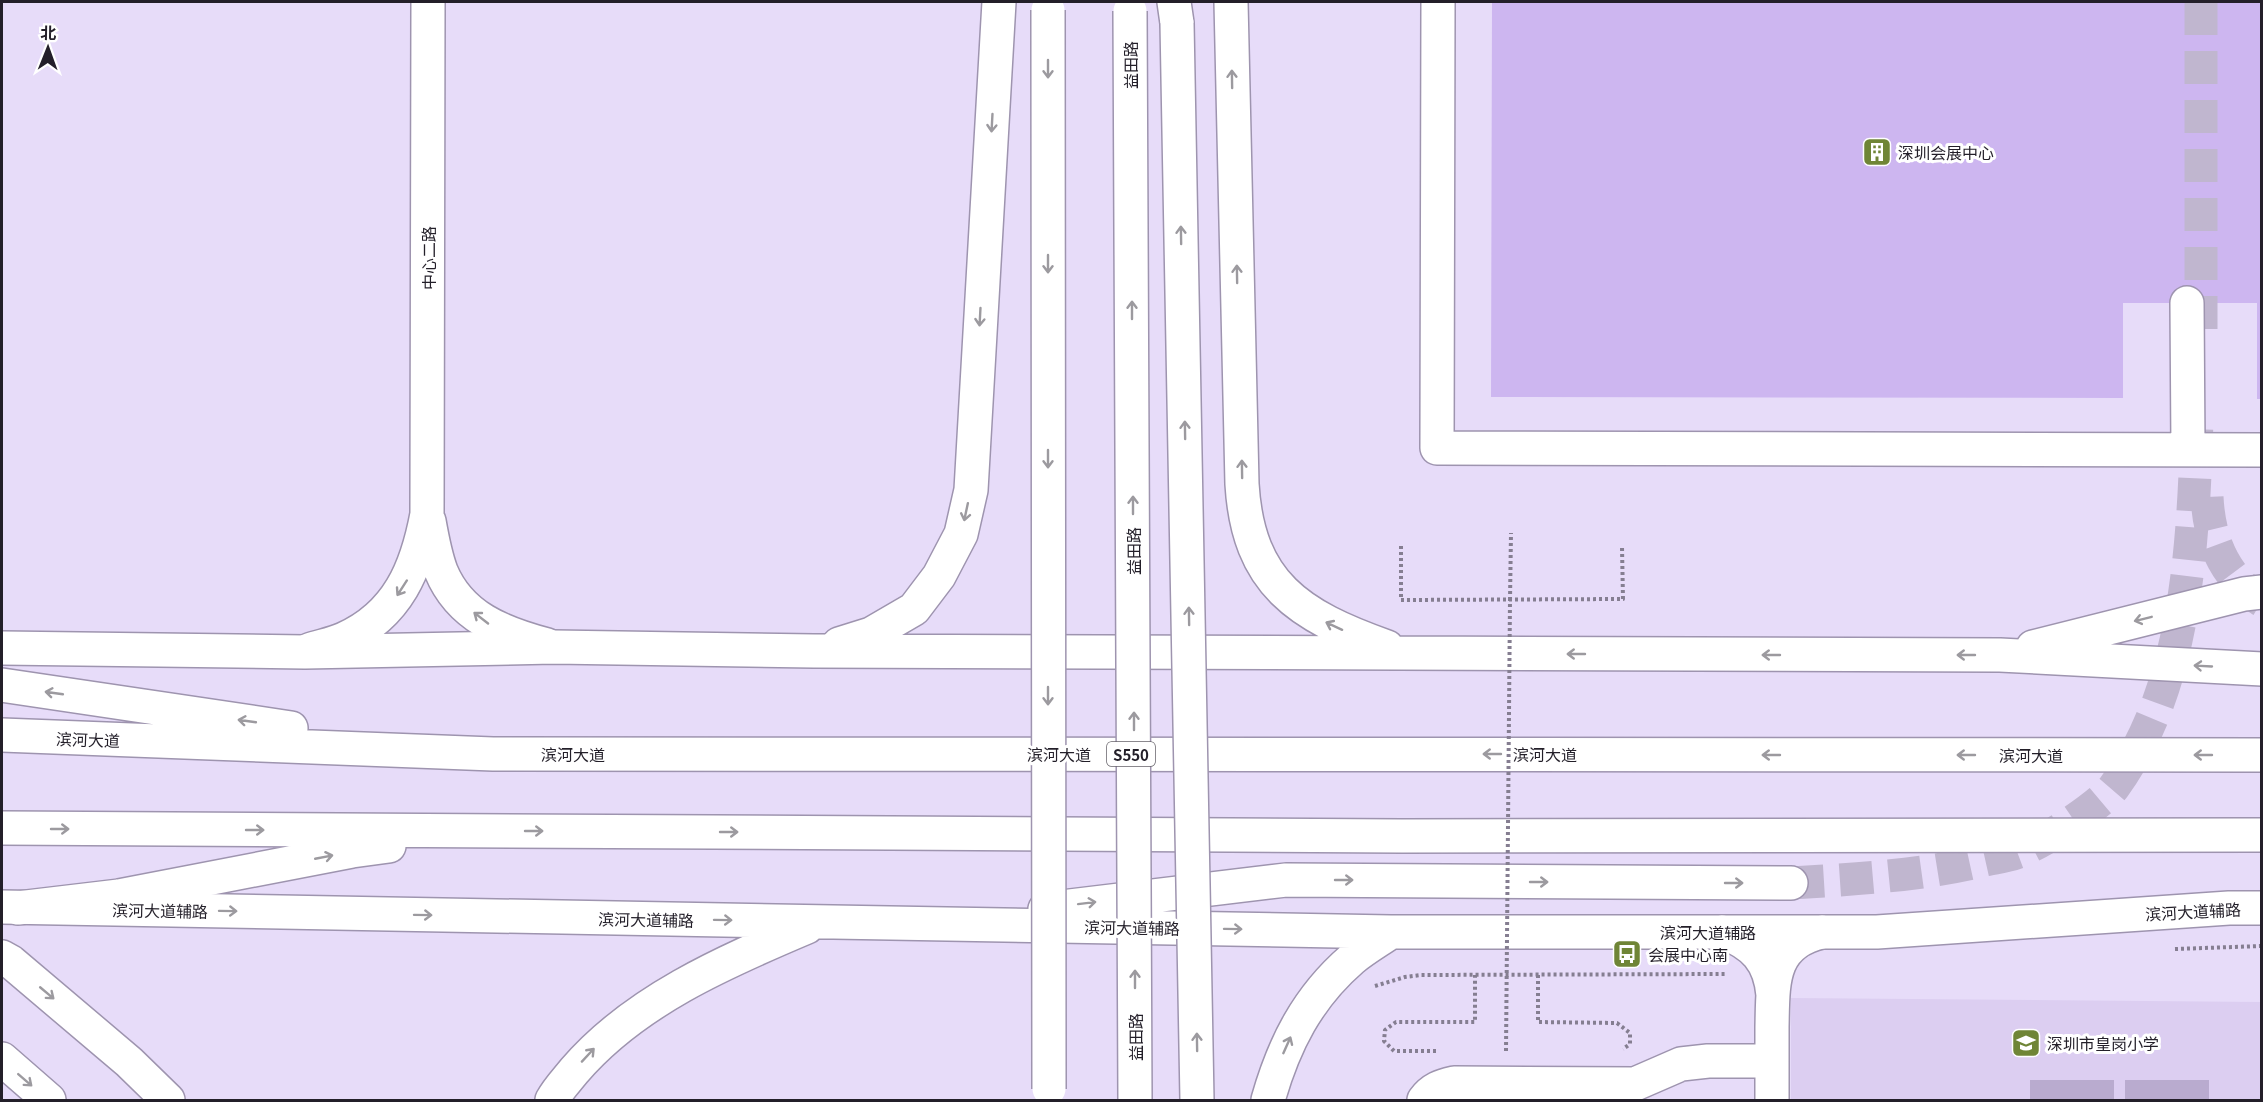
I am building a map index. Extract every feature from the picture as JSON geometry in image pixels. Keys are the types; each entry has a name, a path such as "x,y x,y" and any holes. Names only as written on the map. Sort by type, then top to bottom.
{"main road":[{"name":"中心二路","path":"428,2 427,514 442,573 452,590 465,604 494,628 554,647"},
{"path":"814,651 871,634 914,609 939,576 962,534 971,490 999,2"},
{"path":"1230,2 1242,484 1246,524 1264,566 1288,598 1325,622 1409,654"},
{"path":"1438,2 1437,448 2262,450"},
{"path":"1048,6 1048,1097"},
{"name":"益田路","path":"1130,6 1135,1101"},
{"path":"1175,12 1197,1101"},
{"path":"2187,303 2188,449"},
{"name":"中心二路","path":"305,652 344,639 366,626 386,609 402,589 415,564 427,514"},
{"path":"2000,655 2244,594 2262,592"},
{"path":"2,648 305,652 554,647 814,651 2000,655 2262,669"},
{"path":"2,685 301,729 493,754"},
{"name":"滨河大道","path":"2,735 493,754 2262,755"},
{"path":"2,828 1390,836 2262,835"},
{"path":"10,908 119,896 352,851 502,831"},
{"path":"925,923 1286,880 1791,883"},
{"name":"滨河大道辅路","path":"10,908 1390,932 1877,932 2229,908 2262,908"},
{"path":"552,1101 556,1092 592,1050 634,1017 685,984 740,956 818,922"},
{"path":"1268,1101 1277,1067 1297,1023 1324,987 1353,958 1390,932"},
{"path":"1722,932 1739,938 1753,949 1764,963 1771,978 1773,995"},
{"path":"1772,1101 1775,973 1784,954 1800,939 1822,932"},
{"path":"2,957 11,962 129,1062 182,1101"},
{"path":"2,1059 49,1101"},
{"path":"1425,1101 1432,1091 1454,1083 1635,1084 1681,1064 1708,1061 1772,1061"},
{"path":"129,1062 168,1101"}],"path":[{"path":"1506,1051 1511,533"},
{"path":"1401,546 1401,600 1623,599 1622,547"},
{"path":"1439,1051 1394,1051 1384,1041 1385,1030 1396,1022 1475,1022 1475,975"},
{"path":"1538,975 1538,1022 1617,1023 1630,1032 1630,1044 1619,1052"},
{"path":"1495,1051 1518,1052"}],"shaded area":[{"name":"深圳市皇岗小学","path":"1791,998 2261,1002 2261,1100 1791,1100"},
{"path":"2030,1080 2114,1080 2114,1100 2030,1100"},
{"path":"2125,1080 2209,1080 2209,1100 2125,1100"}],"building":[{"name":"深圳会展中心","path":"1492,2 2262,2 2262,399 2257,399 2257,303 2123,303 2123,398 1491,397"}],"tunnel":[{"path":"2201,2 2201,340"},
{"path":"1791,883 1911,873 1958,866 2012,854 2026,849 2068,824 2107,795 2139,747 2158,704 2172,658 2182,611 2188,563 2193,514 2197,420"},
{"path":"2207,497 2211,528 2221,556 2238,581 2262,601"}],"place":[{"name":"深圳会展中心","path":"1877,152"},
{"name":"会展中心南","path":"1627,954"},
{"name":"深圳市皇岗小学","path":"2026,1043"}]}
